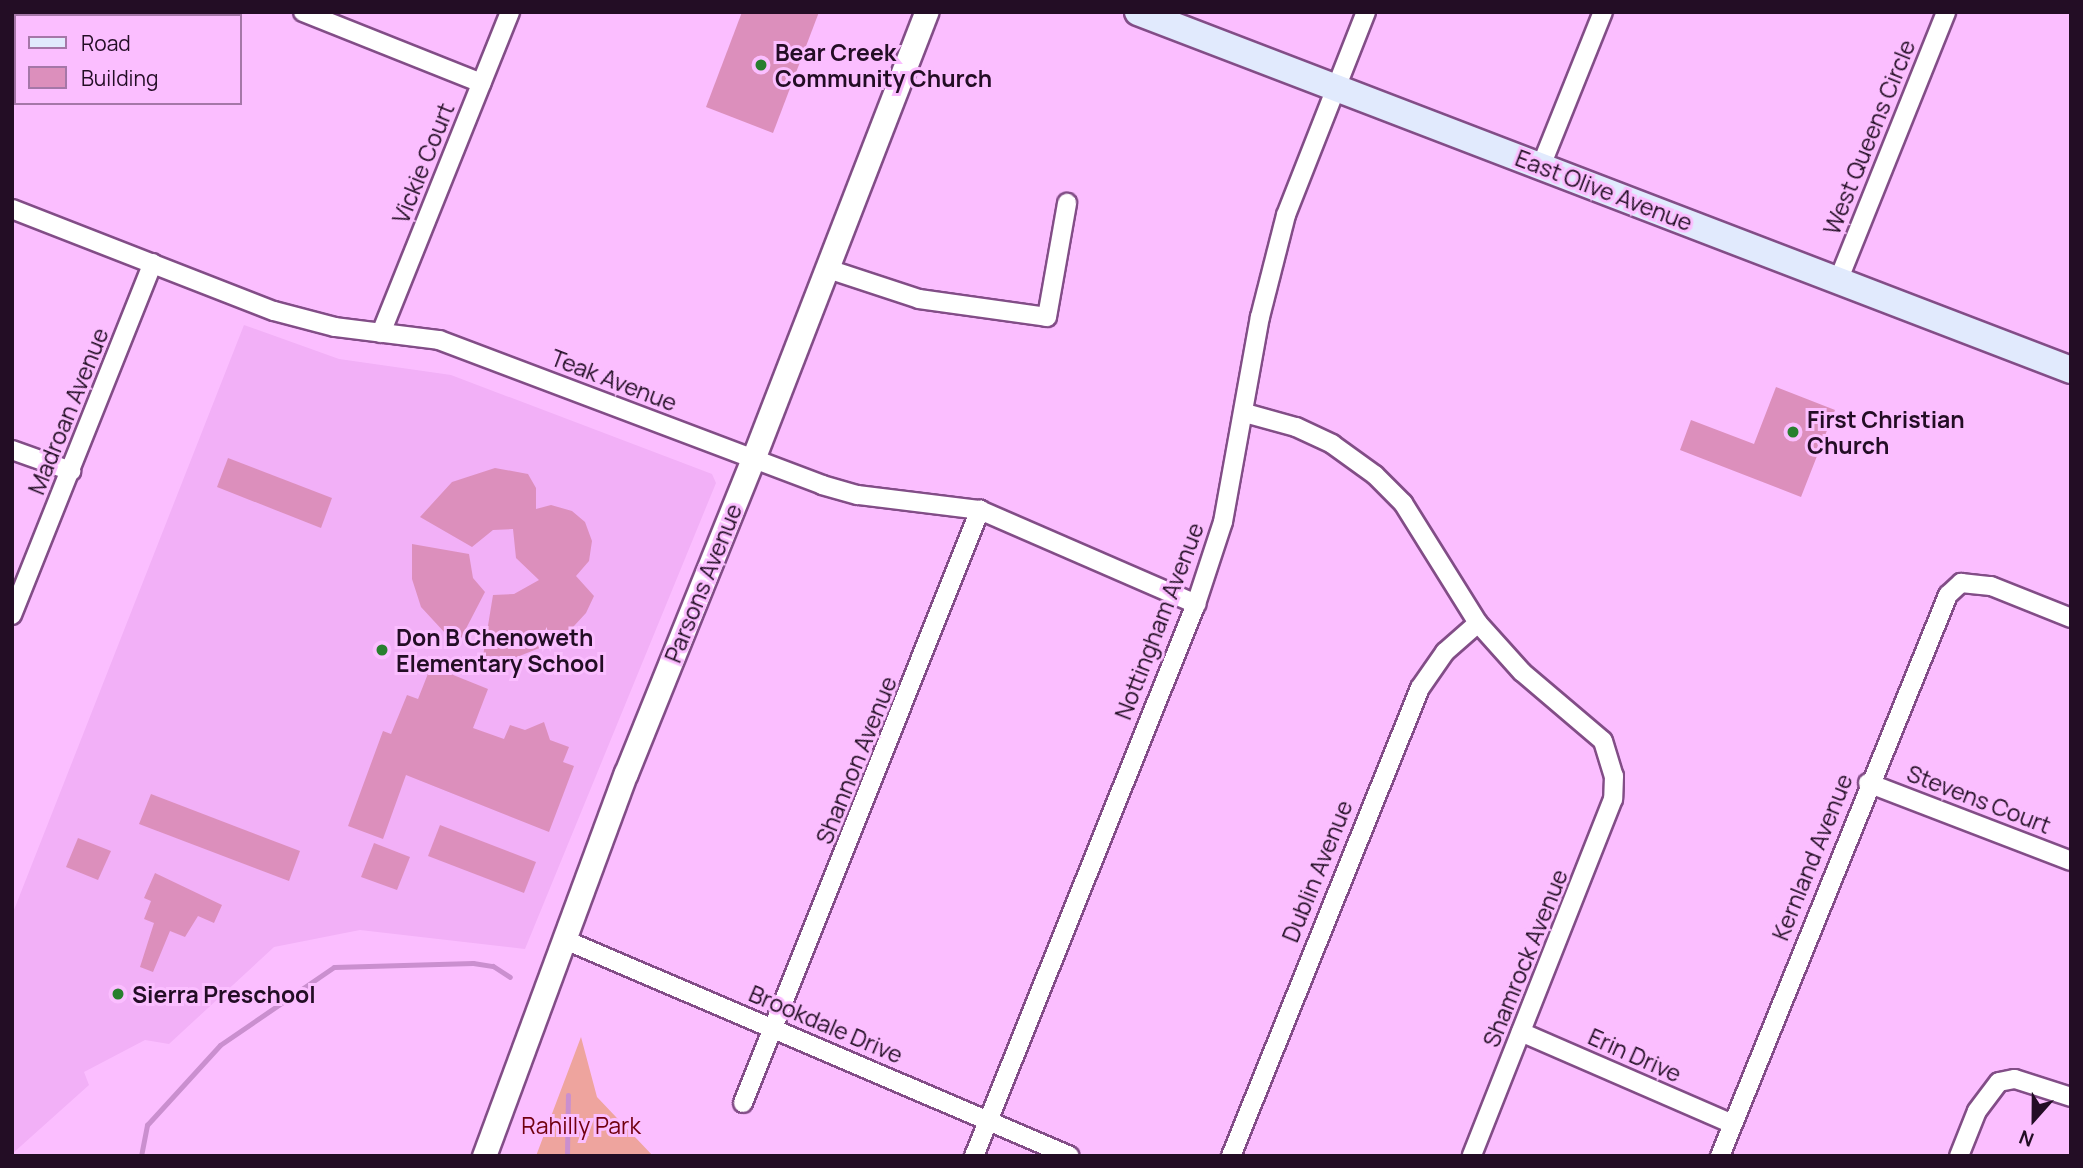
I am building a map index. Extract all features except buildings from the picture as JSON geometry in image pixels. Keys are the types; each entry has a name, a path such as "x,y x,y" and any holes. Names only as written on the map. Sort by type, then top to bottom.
{"main road":[{"name":"East Olive Avenue","path":"1138,12 2071,370"}],"street":[{"path":"303,12 481,83"},
{"name":"Vickie Court","path":"381,333 510,12"},
{"name":"Parsons Avenue","path":"484,1156 563,939 754,459 926,12"},
{"name":"Nottingham Avenue","path":"974,1156 1196,604 1223,522 1275,253 1366,12"},
{"path":"1541,166 1603,12"},
{"name":"West Queens Circle","path":"1838,281 1946,12"},
{"path":"828,269 919,299 1047,317 1067,203"},
{"name":"Teak Avenue","path":"12,209 274,311 335,327 439,340 754,459 858,495 980,510 1196,604"},
{"name":"Madroan Avenue","path":"12,615 153,263"},
{"path":"1245,413 1308,433 1375,475 1404,503 1478,623"},
{"path":"12,450 71,471"},
{"name":"Shannon Avenue","path":"743,1103 980,510"},
{"name":"Kernland Avenue","path":"1720,1156 1730,1123 1938,610 1961,583 1991,586 2071,618"},
{"name":"Shamrock Avenue","path":"1472,1156 1613,799 1614,776 1603,741 1522,671 1478,623"},
{"name":"Dublin Avenue","path":"1231,1156 1420,688 1445,652 1478,623"},
{"name":"Stevens Court","path":"1868,783 2071,862"},
{"name":"Brookdale Drive","path":"563,939 774,1027 1070,1156"},
{"name":"Erin Drive","path":"1521,1032 1730,1123"},
{"path":"1959,1156 1977,1111 1999,1082 2015,1079 2071,1097"}],"shaded area":[{"name":"Don B Chenoweth Elementary School","path":"244,325 339,359 451,375 712,474 716,483 525,949 360,930 274,947 169,1044 145,1040 84,1072 89,1085 12,1154 12,915"}],"green space":[{"name":"Rahilly Park","path":"581,1037 597,1097 653,1156 536,1156"}],"waterway":[{"path":"141,1156 147,1125 220,1045 334,967 473,963 493,966 510,977"},
{"path":"567,1156 568,1095"}],"place":[{"name":"Bear Creek Community Church","path":"761,65"},
{"name":"First Christian Church","path":"1793,432"},
{"name":"Don B Chenoweth Elementary School","path":"382,650"},
{"name":"Sierra Preschool","path":"118,994"}]}
